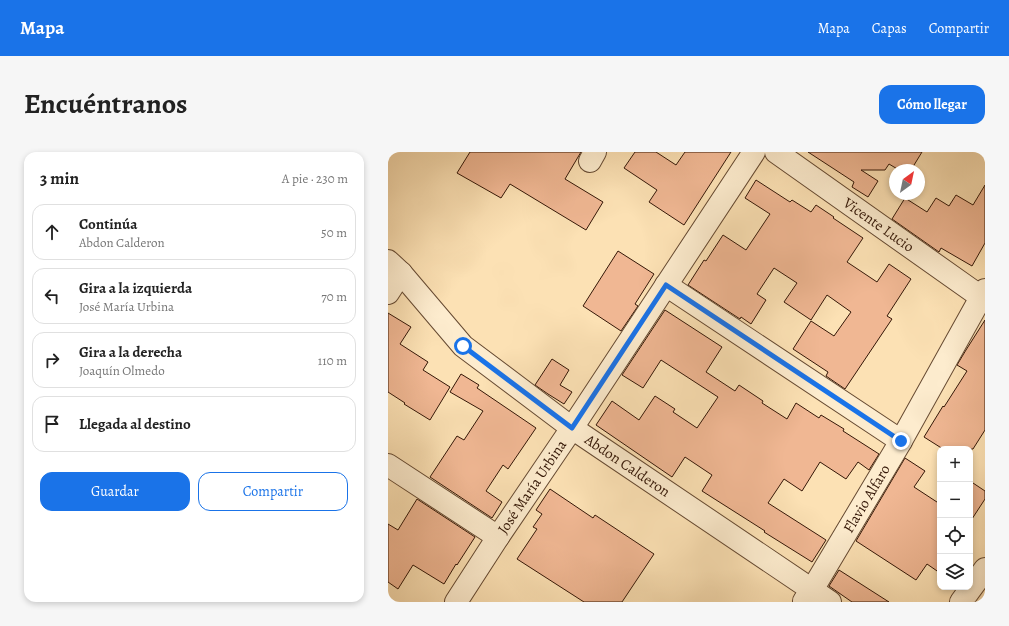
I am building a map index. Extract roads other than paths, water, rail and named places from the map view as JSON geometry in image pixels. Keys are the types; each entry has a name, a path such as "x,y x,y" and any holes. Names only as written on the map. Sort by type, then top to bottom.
{"street":[{"name":"José María Urbina","path":"456,602 754,152"},
{"name":"Vicente Lucio","path":"776,152 983,293"},
{"path":"388,293 394,267"},
{"name":"Abdon Calderon","path":"394,267 463,346 572,428 808,596 830,602"},
{"path":"666,285 901,441"},
{"name":"Flavio Alfaro","path":"808,596 901,441 983,293"},
{"path":"388,465 498,537"},
{"path":"961,602 985,569"}]}
